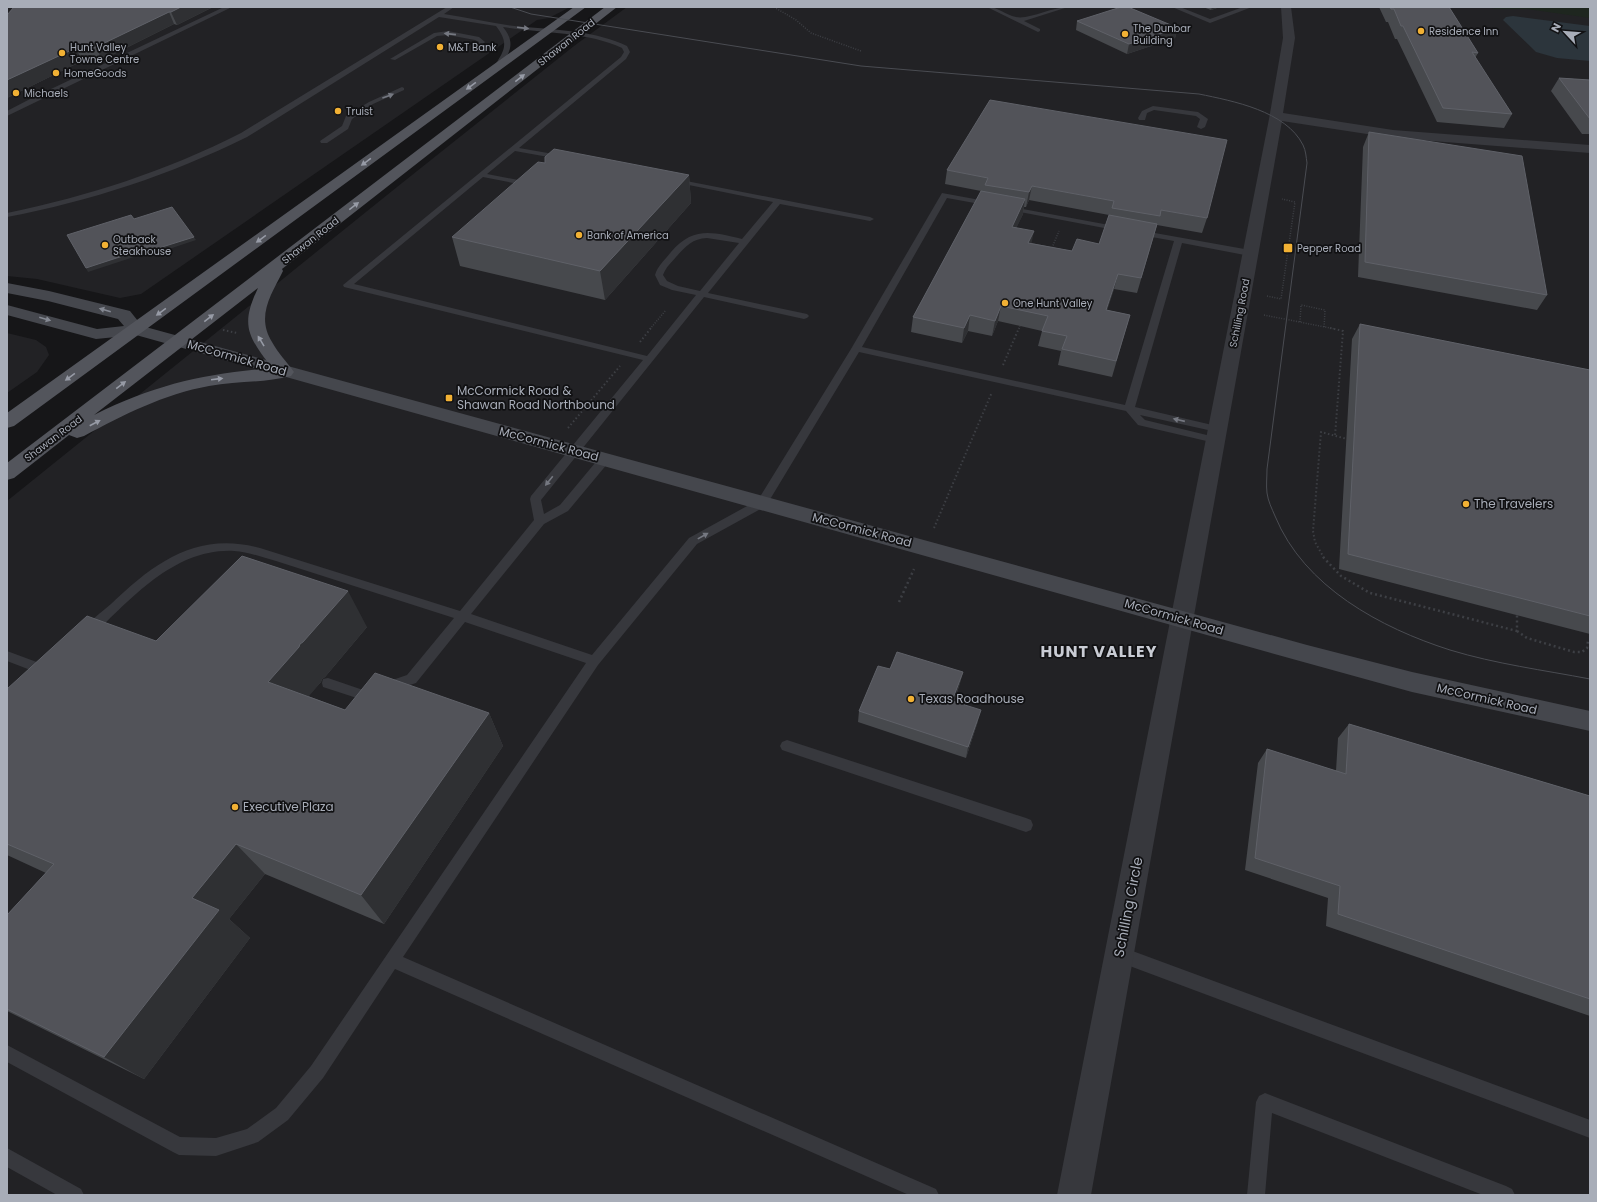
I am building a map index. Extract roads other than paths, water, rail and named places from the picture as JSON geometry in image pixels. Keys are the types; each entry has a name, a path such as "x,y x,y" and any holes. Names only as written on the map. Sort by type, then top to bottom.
{"main road":[{"name":"Shawan Road","path":"7,422 581,7"},
{"name":"Shawan Road","path":"7,473 612,7"},
{"path":"278,264 259,302 255,320 259,338 285,372"},
{"path":"7,288 56,297 124,315 136,330"},
{"name":"McCormick Road","path":"7,310 96,334 136,330 1412,682 1590,721"},
{"path":"23,460 112,414 158,394 199,382 285,372"}],"street":[{"name":"Schilling Road","path":"1181,618 1276,116 1289,38 1289,24 1286,7"},
{"path":"1276,116 1393,134 1590,149"},
{"name":"Schilling Circle","path":"1074,1195 1181,618"}],"lane":[{"path":"7,114 90,72 122,59 229,7"},
{"path":"990,7 1038,30"},
{"path":"1016,19 1024,19 1065,7"},
{"path":"1175,7 1210,21 1247,8"},
{"path":"7,215 71,201 128,185 174,169 212,152 250,132 448,8 532,23 548,30"},
{"path":"438,15 525,29 548,30 576,34 620,44 625,47 627,52 624,58 347,285 649,359"},
{"path":"1024,19 1045,28"},
{"path":"496,68 509,46 509,40 505,32 498,25"},
{"path":"393,59 429,37 442,33 477,38 482,42 479,46"},
{"path":"324,141 345,127 349,118 365,107 378,99 392,95 402,89"},
{"path":"1142,118 1144,112 1152,108 1198,114 1204,119 1201,127"},
{"path":"514,149 574,161"},
{"path":"482,175 539,187"},
{"path":"664,178 870,219"},
{"path":"7,1053 179,1146 216,1147 252,1136 282,1114 317,1072 594,661 693,541 762,503 856,349 945,195 1250,253"},
{"path":"540,521 535,499 778,201"},
{"path":"744,242 721,237 693,237 684,242 661,268 658,275 663,283 675,288 804,316"},
{"path":"1129,409 1180,240"},
{"path":"856,349 1129,409 1216,434"},
{"path":"328,683 363,695 411,679 540,521 564,508 604,460"},
{"path":"79,641 161,568 205,549 231,547 261,552 462,616 594,661"},
{"path":"7,656 46,671"},
{"path":"35,681 57,661"},
{"path":"787,746 1026,825"},
{"path":"1119,954 1590,1129"},
{"path":"392,960 930,1195"},
{"path":"1256,1195 1265,1102 1506,1195"},
{"path":"7,1157 75,1195"}],"tram line":[{"path":"510,7 531,14 861,66 1199,94 1242,104 1272,116 1295,133 1303,145 1307,163 1267,469 1268,499 1288,541 1305,564 1325,584 1372,617 1398,630 1424,641 1467,655 1590,679"}],"place":[{"name":"Residence Inn","path":"1421,31"},
{"name":"The Dunbar Building","path":"1125,34"},
{"name":"M&T Bank","path":"440,47"},
{"name":"Hunt Valley Towne Centre","path":"62,53"},
{"name":"HomeGoods","path":"56,73"},
{"name":"Michaels","path":"16,93"},
{"name":"Truist","path":"338,111"},
{"name":"Bank of America","path":"579,235"},
{"name":"Outback Steakhouse","path":"105,245"},
{"name":"Pepper Road","path":"1288,248"},
{"name":"One Hunt Valley","path":"1005,303"},
{"name":"McCormick Road & Shawan Road Northbound","path":"449,398"},
{"name":"The Travelers","path":"1466,504"},
{"name":"Texas Roadhouse","path":"911,699"},
{"name":"Executive Plaza","path":"235,807"}],"district":[{"name":"HUNT VALLEY","path":"1099,651"}]}
